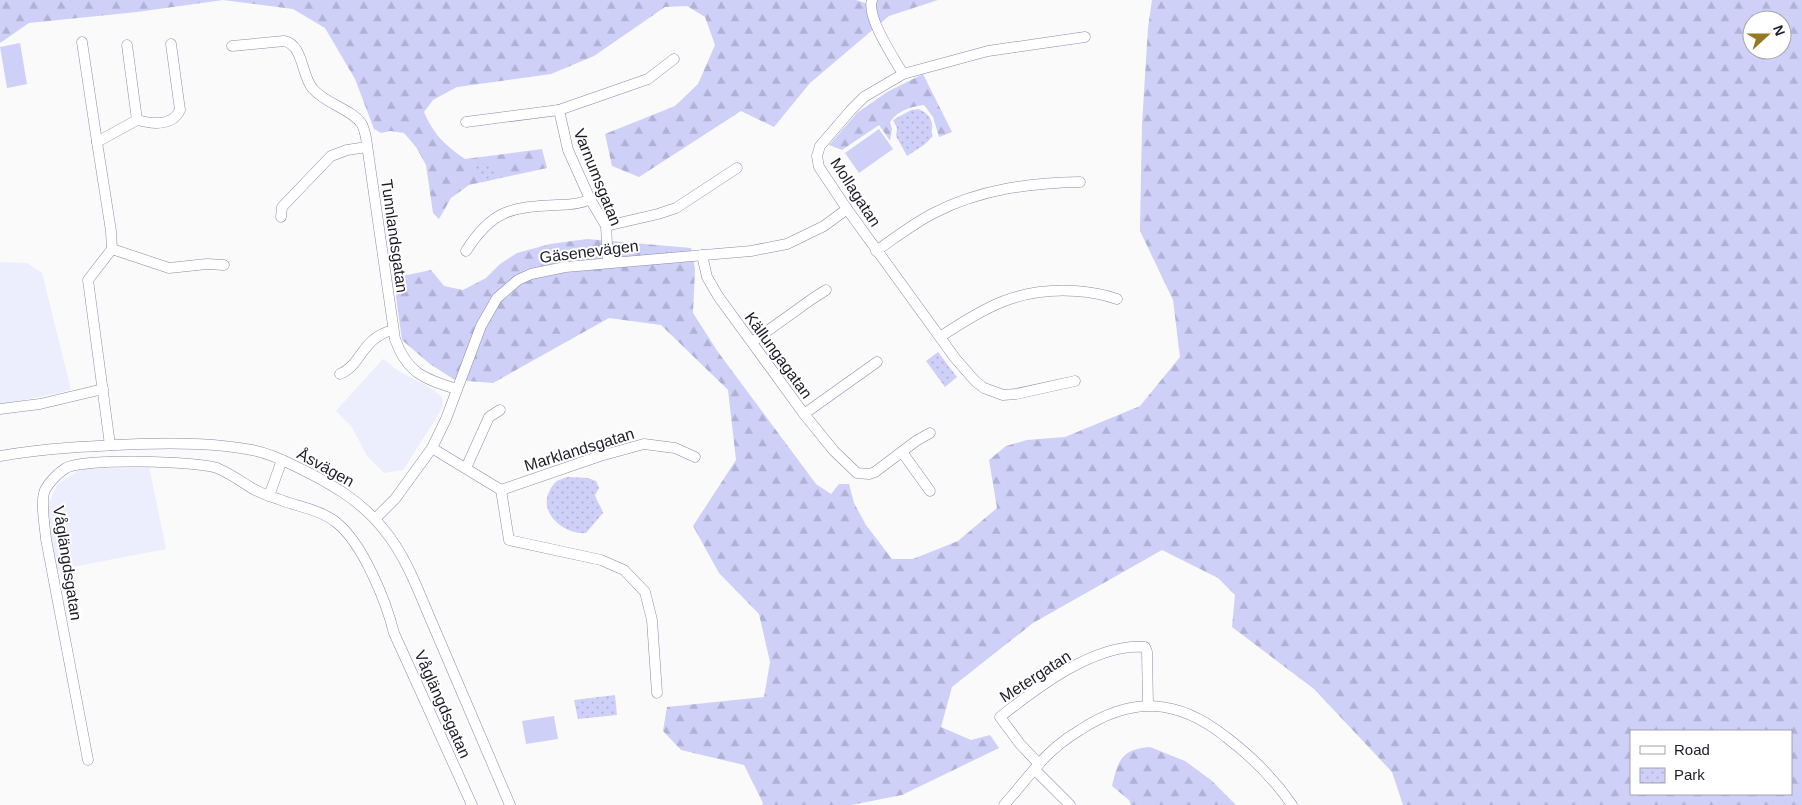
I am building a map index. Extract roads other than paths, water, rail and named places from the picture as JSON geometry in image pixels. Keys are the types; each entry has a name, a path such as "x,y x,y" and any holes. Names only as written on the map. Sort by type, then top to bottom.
{"street":[{"path":"872,0 870,5 874,20 903,74"},
{"name":"Mollagatan","path":"1075,381 1003,395 994,393 975,381 955,358 847,209 819,167 817,156 820,146 864,97 903,74 988,51 1085,37"},
{"path":"82,42 112,249 88,280 110,445"},
{"name":"Tunnlandsgatan","path":"232,46 290,42 297,50 308,83 325,100 360,121 368,146 395,340 402,357 415,371 422,376 457,389"},
{"path":"97,142 137,120 155,124 172,120 177,116 180,110 171,44"},
{"path":"127,45 137,120"},
{"name":"Varnumsgatan","path":"608,262 606,226 590,199 568,150 559,110 648,79 674,59"},
{"path":"466,122 559,110"},
{"path":"281,217 282,207 331,156 347,150 368,146"},
{"path":"606,226 676,208 687,203 737,168"},
{"path":"876,250 913,225 967,198 1014,187 1049,182 1080,182"},
{"path":"466,251 475,237 495,218 516,208 564,205 586,202 590,199"},
{"name":"Gäsenevägen","path":"375,519 395,499 432,448 446,419 481,326 497,298 518,280 549,269 608,262 751,251 787,244 824,226 847,209"},
{"path":"112,249 169,268 207,264 224,265"},
{"name":"Källungagatan","path":"702,255 704,268 712,285 804,414 846,464 857,473 869,474 875,472 902,452"},
{"path":"752,342 812,298 826,290"},
{"path":"940,336 974,314 1025,293 1058,290 1101,293 1117,299"},
{"path":"340,374 346,371 372,339 393,330"},
{"path":"804,414 877,362"},
{"path":"0,409 40,404 103,389"},
{"path":"466,468 488,417 500,410"},
{"path":"930,433 902,452 930,491"},
{"name":"Åsvägen","path":"0,456 110,445 177,443 226,446 253,450 282,460 337,487 375,519 392,541 413,580 510,805"},
{"name":"Marklandsgatan","path":"501,490 600,456 644,444 674,448 695,457"},
{"path":"432,448 501,490 509,540 601,560 624,570 645,592 652,620 657,693"},
{"path":"270,496 282,460"},
{"name":"Våglängdsgatan","path":"88,760 46,539 44,492 55,478 67,468 135,461 204,465 232,475 250,488 288,503 313,509 337,522 346,532 363,558 382,597 394,633 472,805"},
{"name":"Metergatan","path":"1037,767 1000,717 1034,691 1068,669 1117,650 1146,647 1148,652 1148,705"},
{"path":"1004,805 1037,767 1071,736 1113,712 1129,707 1160,705 1180,710 1202,720 1222,733 1270,776 1292,805"},
{"path":"1037,767 1070,805"}]}
